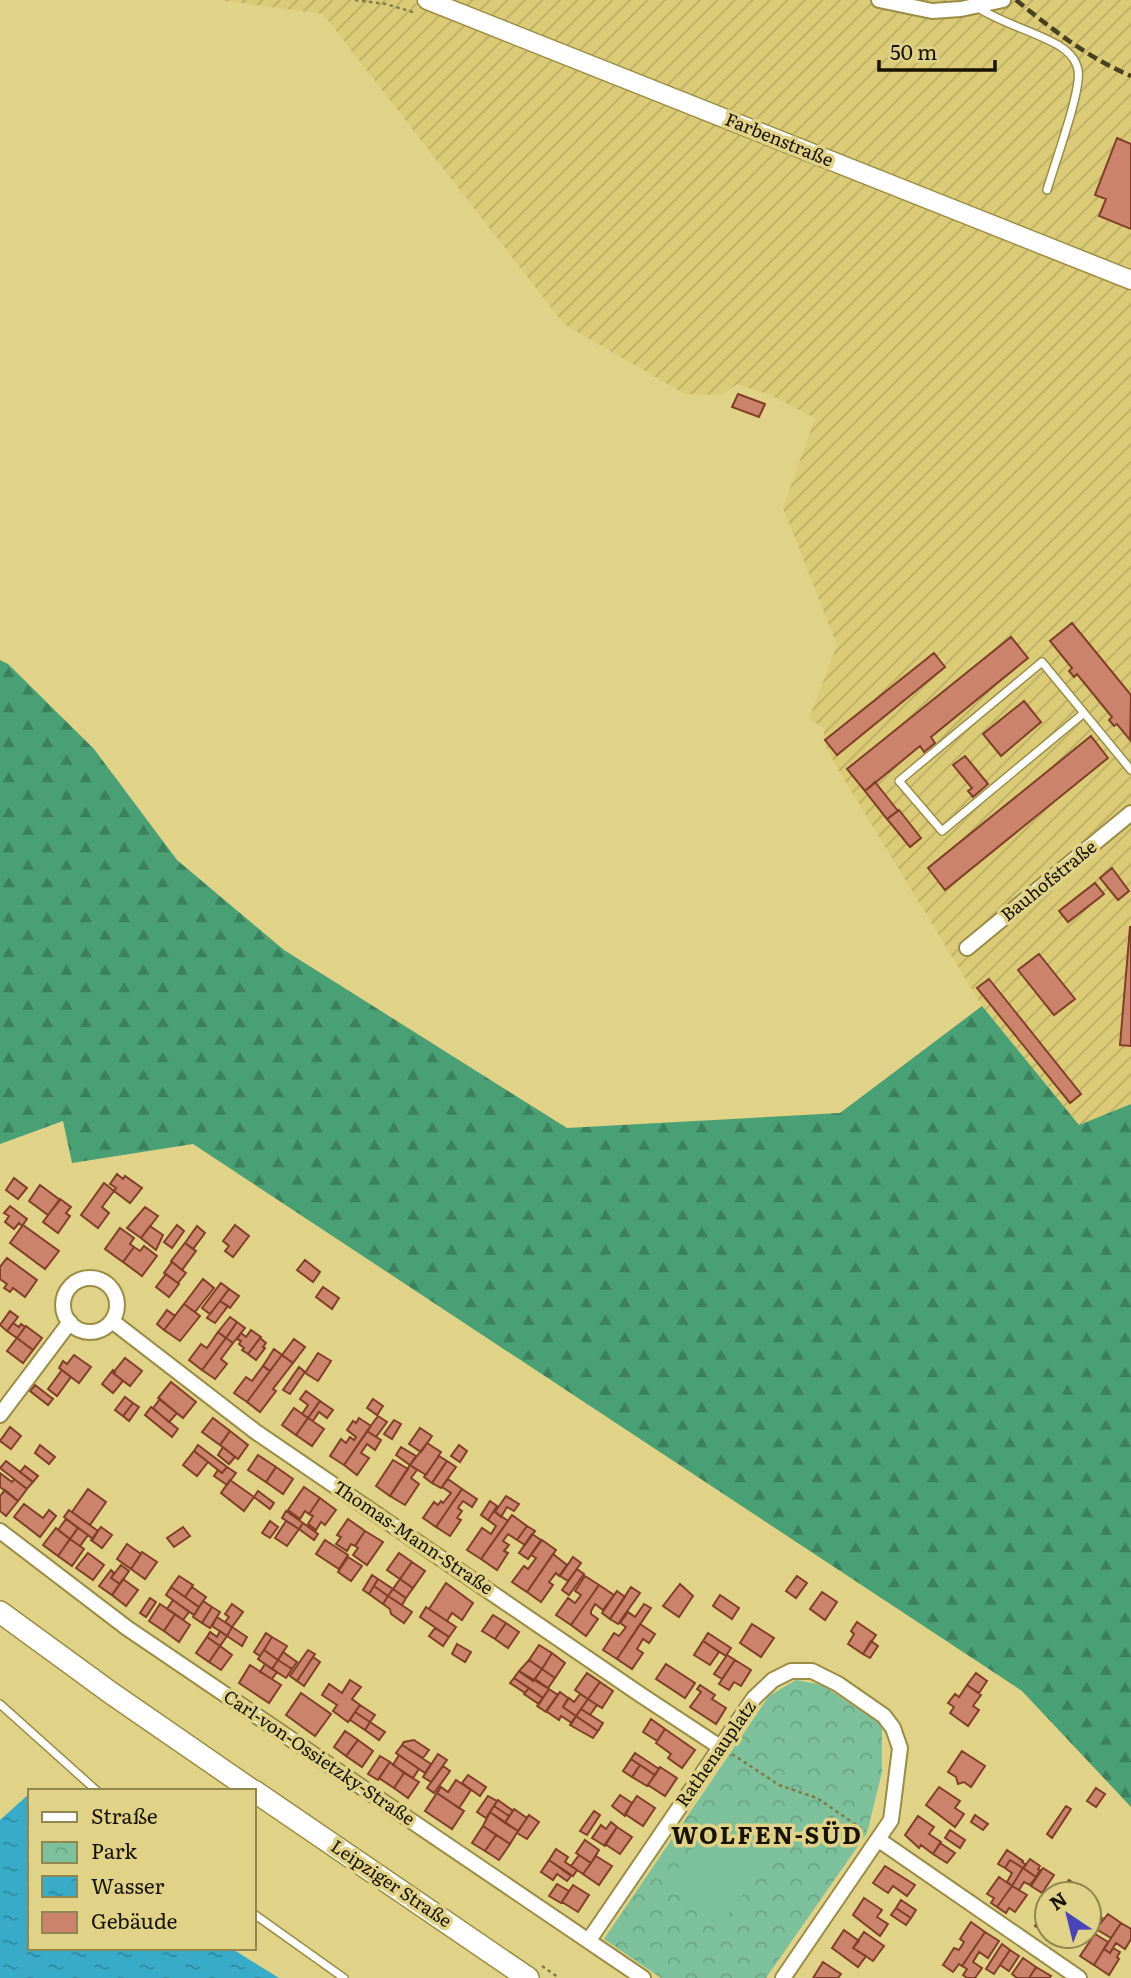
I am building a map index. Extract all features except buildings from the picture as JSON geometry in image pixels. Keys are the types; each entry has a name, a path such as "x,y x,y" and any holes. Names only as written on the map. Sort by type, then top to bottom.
{"main road":[{"name":"Leipziger Straße","path":"0,1612 111,1693 251,1789"},
{"name":"Leipziger Straße","path":"256,1792 528,1978"}],"street":[{"name":"Farbenstraße","path":"428,0 1131,280"},
{"path":"879,0 932,10 1003,0"},
{"name":"Bauhofstraße","path":"967,948 1131,813"},
{"path":"89,1278 105,1282 116,1296 117,1305 112,1321 96,1331 77,1329 70,1322 65,1315 64,1298 73,1284 89,1278"},
{"name":"Thomas-Mann-Straße","path":"112,1321 256,1432 720,1746"},
{"path":"0,1415 70,1322"},
{"name":"Carl-von-Ossietzky-Straße","path":"0,1531 127,1628 643,1978"},
{"name":"Rathenauplatz","path":"589,1940 754,1698 773,1680 791,1671 812,1671 838,1684 884,1716 893,1728 900,1748 891,1820 783,1978"},
{"path":"879,1840 1079,1978"}],"lane":[{"path":"974,6 1065,49 1076,63 1079,73 1075,94 1047,190"},
{"path":"1084,713 942,831 899,781 1042,662 1131,770"},
{"path":"0,1704 95,1789"},
{"path":"256,1915 344,1978"}],"path":[{"path":"738,1758 779,1785 817,1798 879,1840"}],"shaded area":[{"path":"218,0 1131,0 1131,1104 1079,1125 982,1006 836,766 824,742 824,728 809,719 837,645 783,508 815,418 770,395 737,384 721,395 685,394 564,324 323,14"}],"green space":[{"path":"0,660 8,664 94,749 177,860 284,950 567,1128 840,1113 982,1006 1079,1125 1131,1104 1131,1807 1022,1691 193,1144 72,1163 63,1121 0,1144"},
{"path":"796,1680 822,1685 882,1725 882,1772 867,1833 766,1978 661,1978 604,1939 769,1696"},
{"path":"724,1804 779,1844 722,1923 667,1884"}],"water":[{"path":"28,1795 28,1950 234,1950 279,1978 0,1978 0,1820"}],"railway":[{"path":"1016,0 1085,52 1131,76"}],"district":[{"name":"WOLFEN-SÜD","path":"767,1836"}]}
